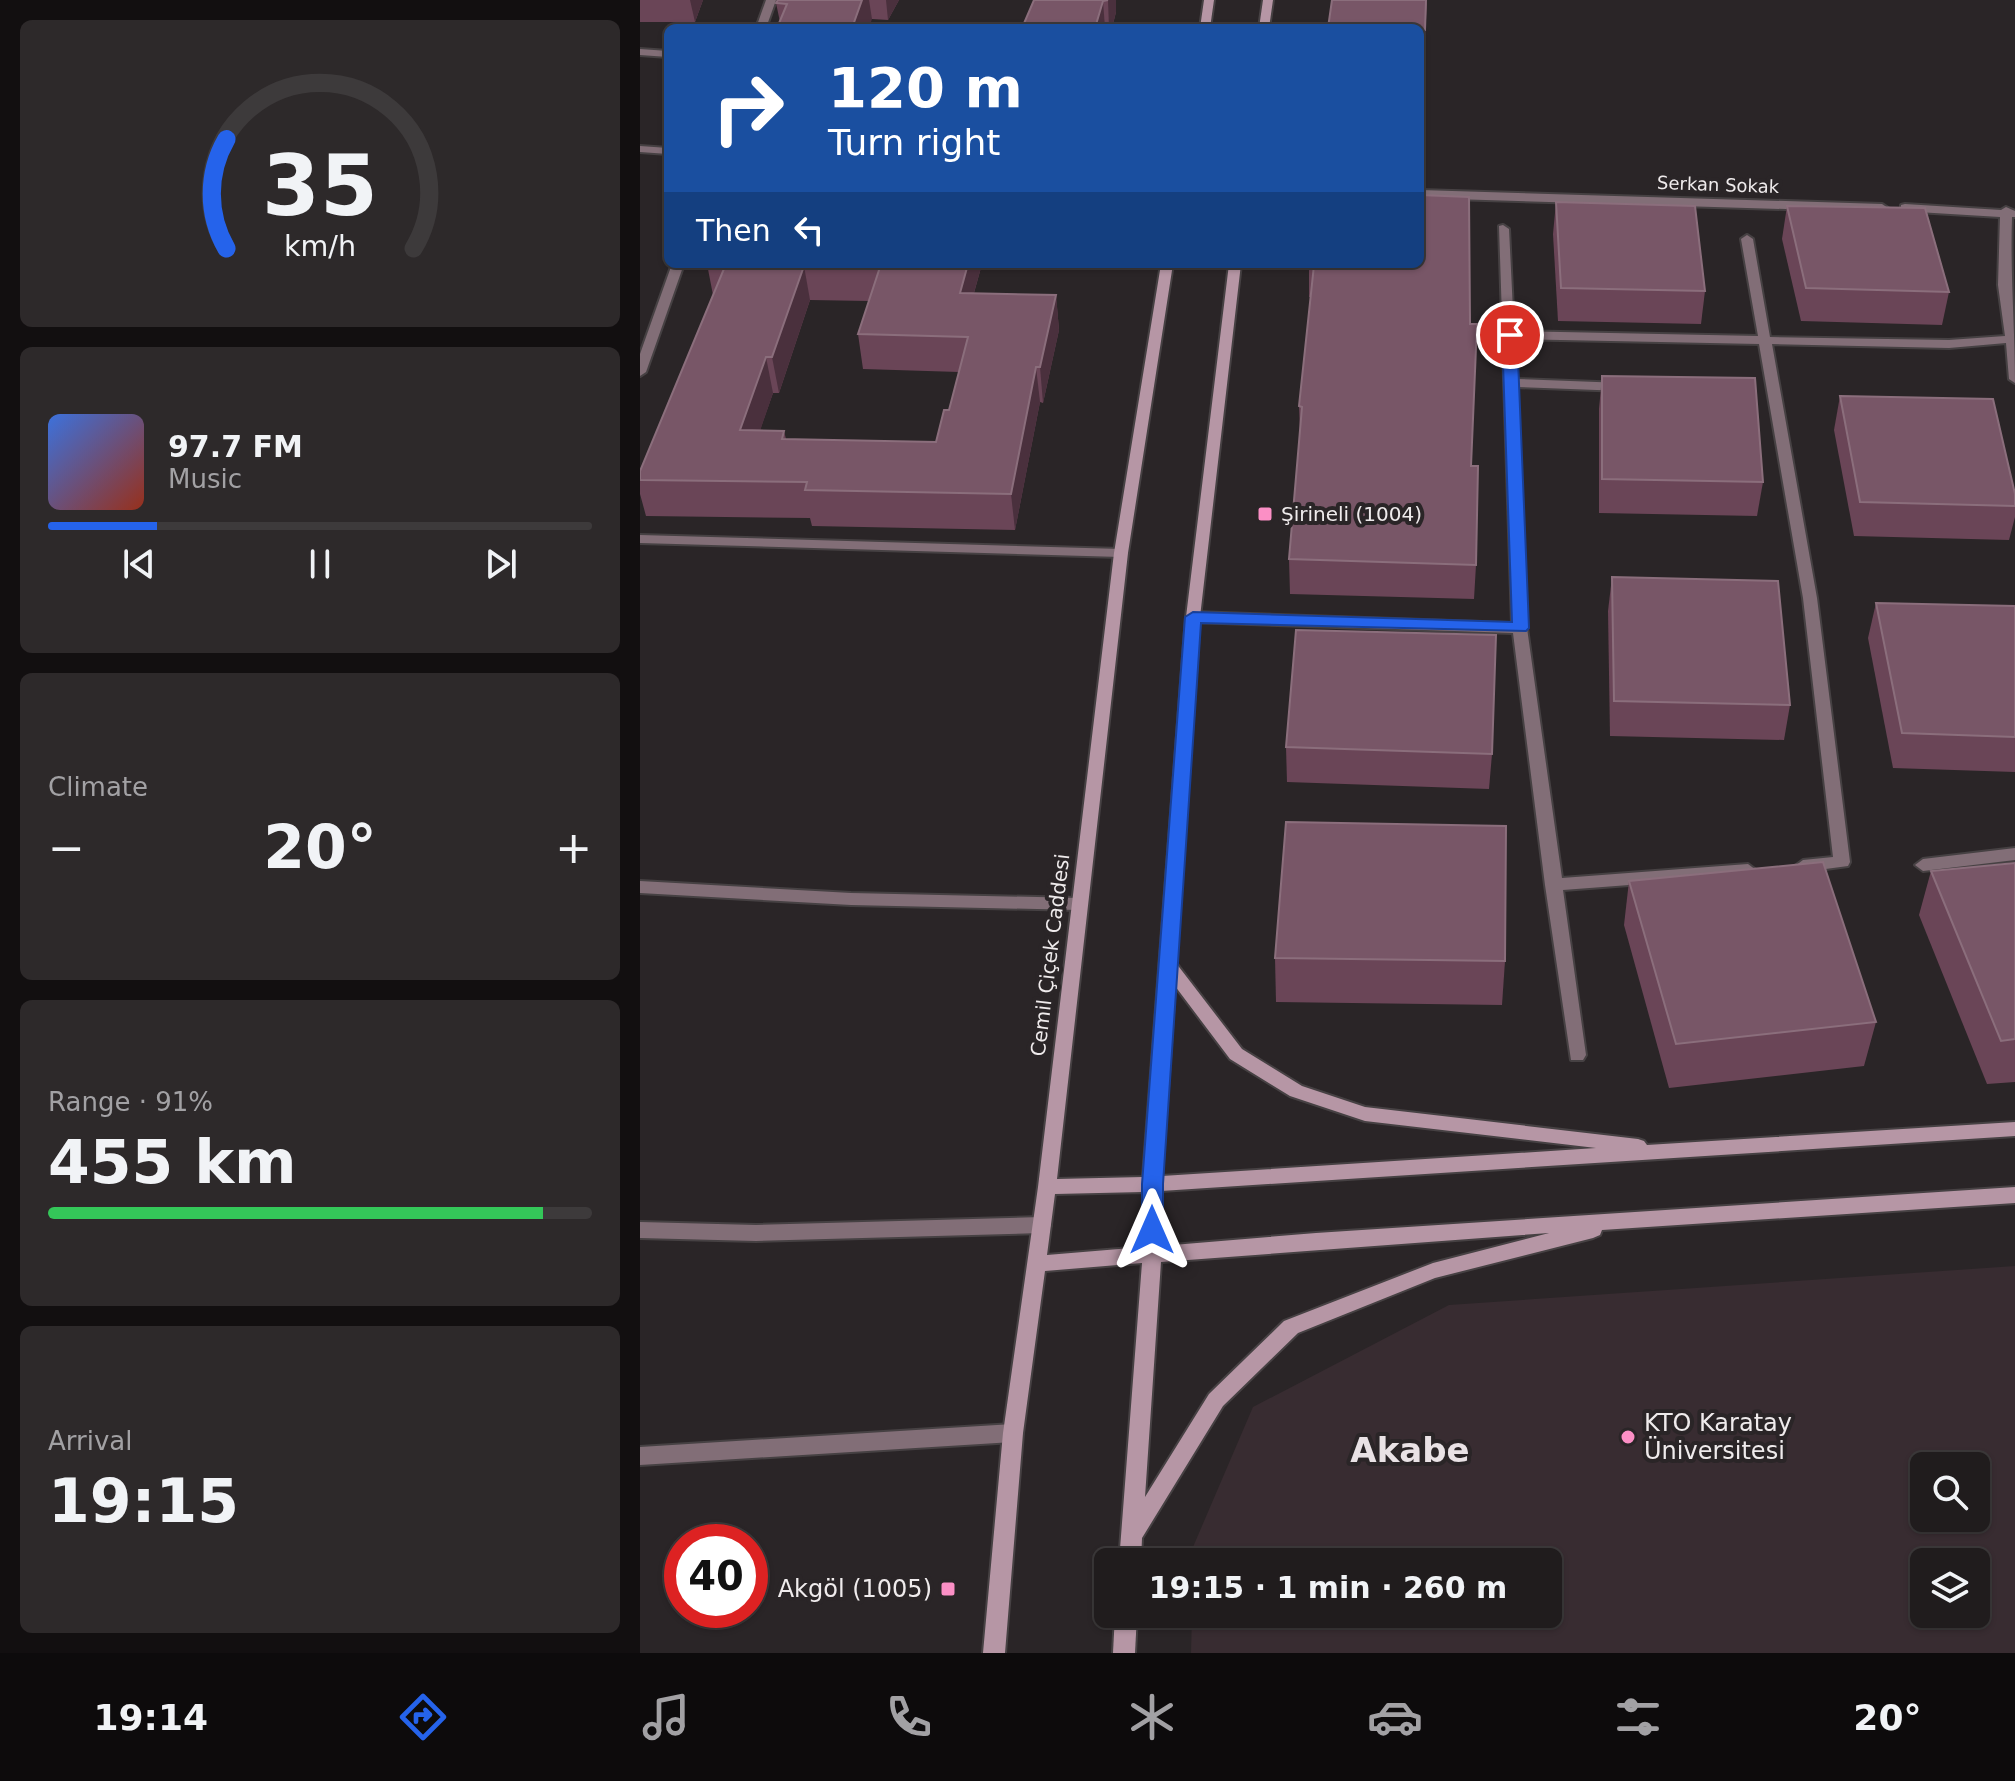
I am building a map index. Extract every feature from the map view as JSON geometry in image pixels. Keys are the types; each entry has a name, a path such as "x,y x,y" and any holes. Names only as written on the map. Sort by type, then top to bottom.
{"street":[{"path":"762,24 771,0"},
{"path":"1206,24 1209,0"},
{"path":"1265,24 1268,0"},
{"path":"640,52 664,54"},
{"path":"640,149 664,151"},
{"name":"Serkan Sokak","path":"1424,194 2011,213"},
{"path":"2011,213 2004,285 2015,379"},
{"path":"1503,229 1510,335 1520,628 1577,1055"},
{"path":"1553,885 1842,862 1810,598 1764,392 1765,340 1747,239"},
{"path":"640,372 677,268"},
{"name":"Cemil Çiçek Caddesi","path":"994,1653 1013,1433 1047,1187 1121,553 1166,268"},
{"path":"1131,1548 1152,1253 1152,1184 1193,617 1235,268"},
{"path":"1510,335 1949,344 2012,339"},
{"path":"1511,383 1634,387"},
{"path":"640,539 1121,553"},
{"path":"1193,617 1520,628"},
{"path":"1923,865 2015,854"},
{"path":"640,887 851,899 1080,904"},
{"path":"1168,964 1236,1054 1296,1091 1365,1114 1679,1151"},
{"path":"1047,1187 1152,1184 2015,1129"},
{"path":"1037,1264 1152,1253 2015,1195"},
{"path":"1132,1536 1216,1400 1291,1327 1433,1271 1632,1220"},
{"path":"640,1230 756,1233 1042,1225"},
{"path":"640,1456 1013,1433"},
{"path":"1124,1653 1125,1628"}],"shaded area":[{"name":"KTO Karatay Üniversitesi","path":"2015,1266 2015,1653 1191,1653 1192,1628 1562,1628 1562,1548 1193,1548 1253,1407 1449,1305"}],"building":[{"path":"778,0 862,0 853,24 779,24 787,4 776,3"},
{"path":"1034,0 1108,0 1103,1 1096,24 1024,24"},
{"path":"1332,0 1426,0 1425,30 1424,24 1329,24"},
{"path":"1424,195 1469,197 1470,324 1477,324 1471,466 1478,466 1476,565 1289,559 1302,407 1299,406 1314,268 1424,268"},
{"path":"1556,202 1695,206 1705,291 1561,288"},
{"path":"1787,206 1925,208 1949,292 1806,288"},
{"path":"724,268 803,268 772,357 766,357 740,430 784,431 782,439 936,442 944,410 949,410 968,337 858,334 880,268 967,268 960,293 1056,295 1040,367 1036,367 1011,494 805,490 807,482 640,480 640,471"},
{"path":"1602,376 1755,378 1763,482 1602,479"},
{"path":"1840,396 1993,399 2015,494 2015,506 1860,502"},
{"path":"1612,577 1778,581 1790,705 1614,701"},
{"path":"1876,603 2015,606 2015,737 1902,733"},
{"path":"1296,630 1496,635 1492,754 1286,747"},
{"path":"1286,822 1506,826 1505,961 1275,958"},
{"path":"1823,862 1876,1022 1676,1044 1629,881"},
{"path":"2015,863 2015,1039 2001,1041 1931,871"}],"place":[{"name":"Şirineli (1004)","path":"1265,514"},
{"name":"KTO Karatay Üniversitesi","path":"1628,1437"},
{"name":"Akgöl (1005)","path":"948,1589"}],"district":[{"name":"Akabe","path":"1410,1450"}],"route":[{"path":"1152,1230 1152,1184 1193,617 1520,628 1510,335"}]}
